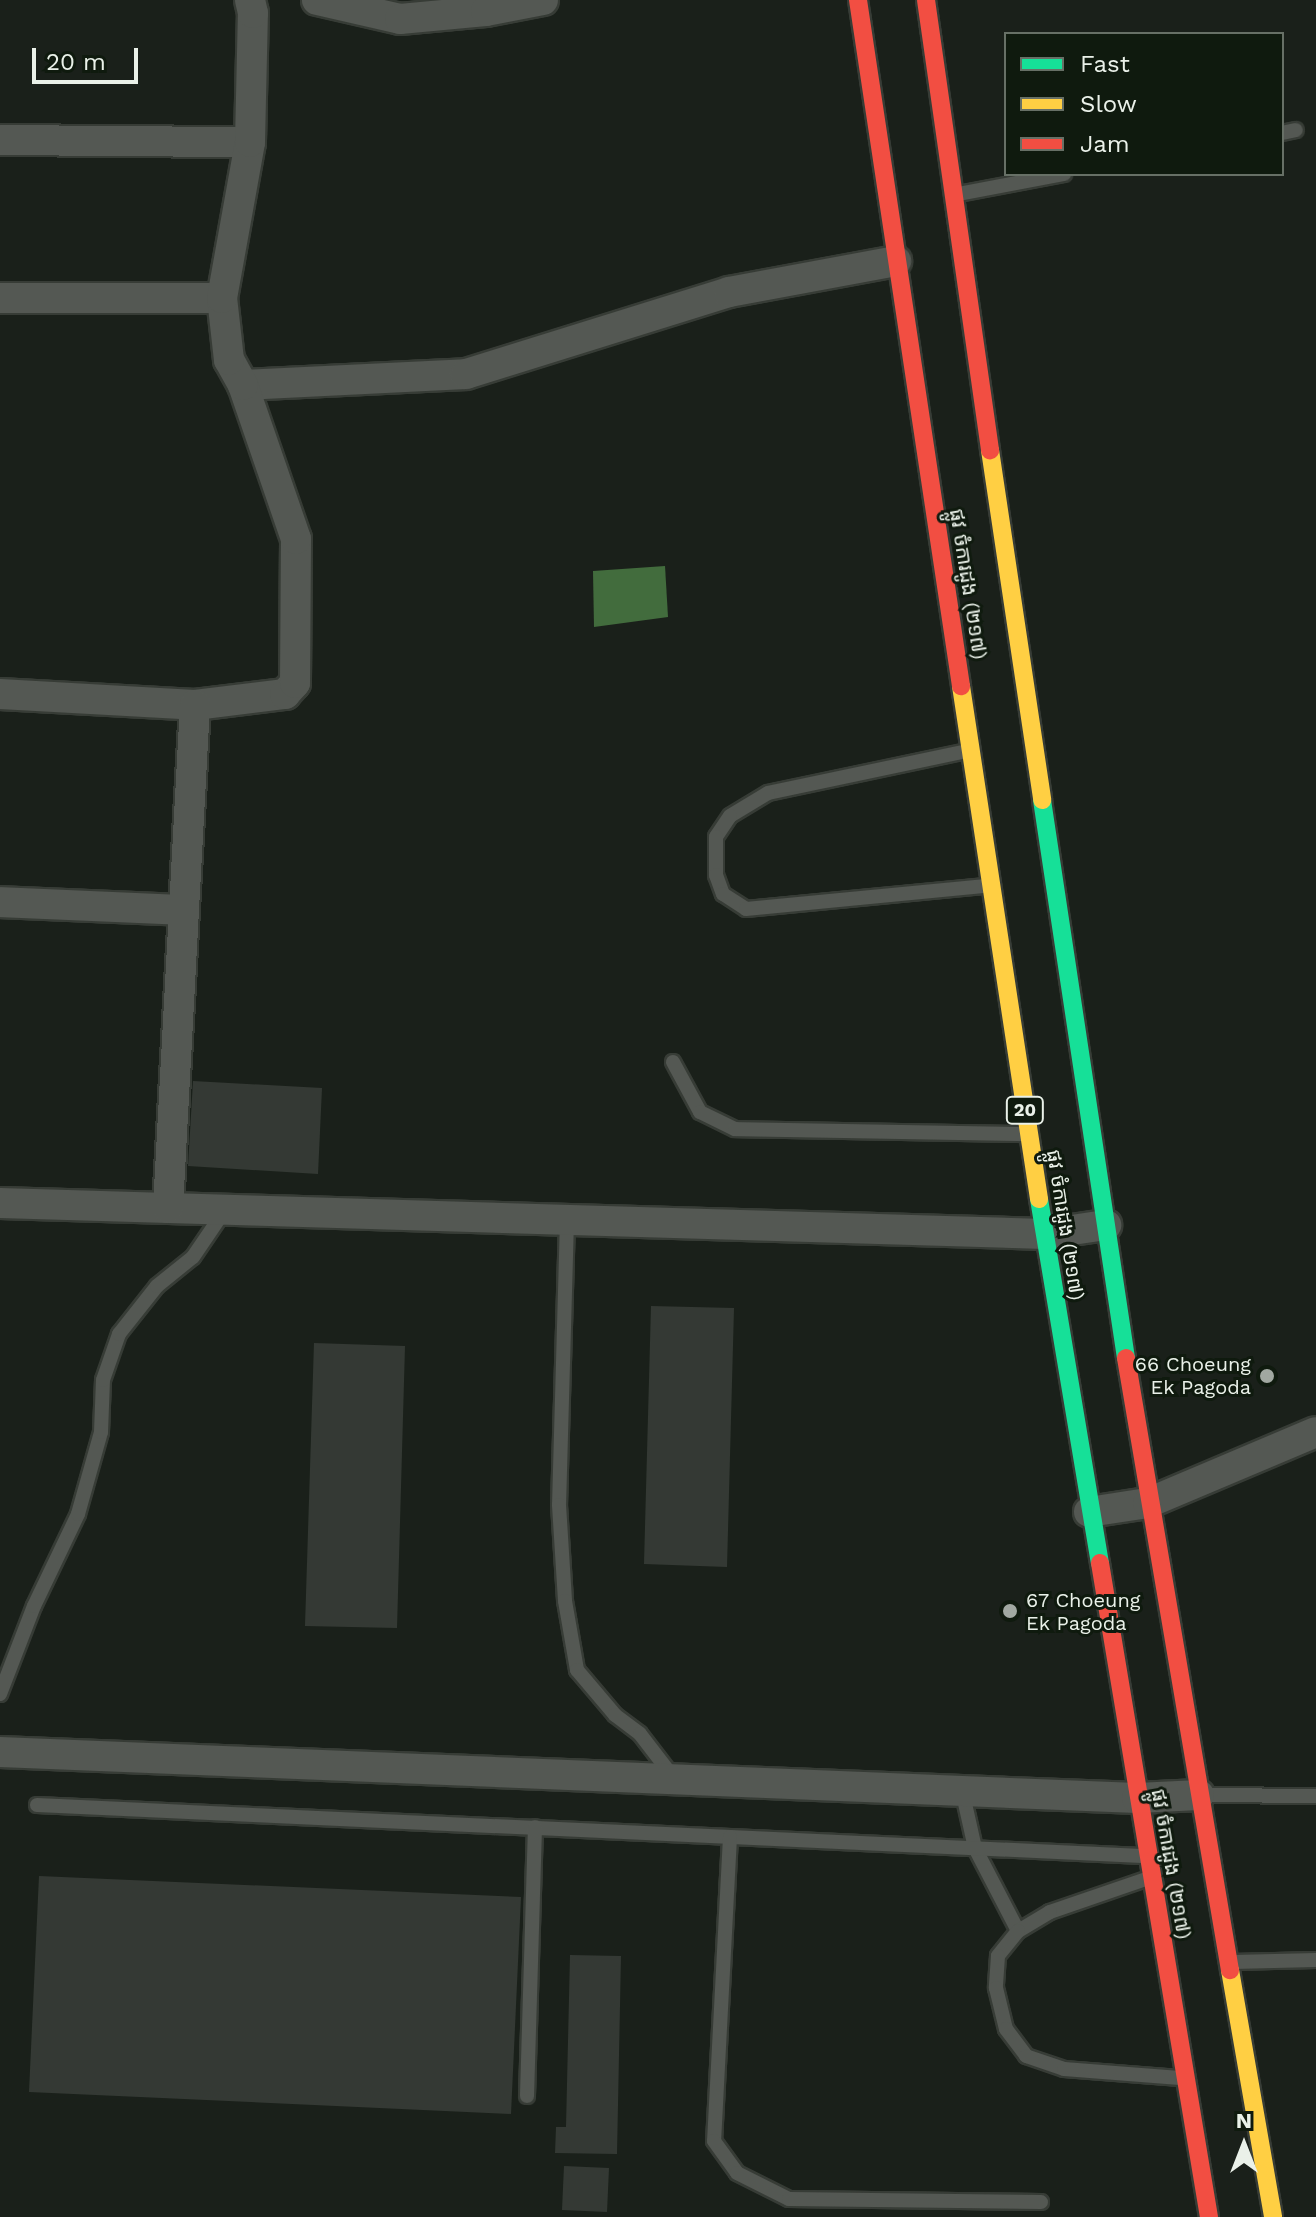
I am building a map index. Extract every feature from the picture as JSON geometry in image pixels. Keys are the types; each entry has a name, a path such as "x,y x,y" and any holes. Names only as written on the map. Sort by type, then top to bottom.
{"main road":[{"name":"ផ្លូវ ចំការដូង (២១៧)","path":"858,0 971,750 988,812 992,886 1028,1134 1146,1856 1209,2217"},
{"name":"ផ្លូវ ចំការដូង (២១៧)","path":"926,0 1034,807 1106,1225 1148,1503 1273,2217"}],"street":[{"path":"0,694 195,705 285,694 295,683 296,539 243,385 229,360 222,298 250,142 253,13 250,0"},
{"path":"317,0 400,19 486,11 543,0"},
{"path":"0,140 250,142"},
{"path":"243,385 466,374 729,292 896,261"},
{"path":"0,298 222,298"},
{"path":"168,1208 195,705"},
{"path":"0,902 183,910"},
{"path":"0,1203 1045,1234 1106,1225"},
{"path":"1089,1512 1148,1503 1316,1432"},
{"path":"0,1752 1137,1798 1199,1795"}],"lane":[{"path":"954,195 1054,176"},
{"path":"971,750 768,793 730,816 716,837 716,875 723,894 746,909 992,886"},
{"path":"673,1062 700,1112 735,1129 1028,1134"},
{"path":"0,1694 34,1606 78,1514 101,1432 103,1380 119,1334 157,1286 193,1257 225,1210"},
{"path":"567,1220 559,1505 565,1601 577,1670 615,1715 640,1734 675,1779"},
{"path":"962,1790 975,1848 1018,1931"},
{"path":"1199,1795 1316,1796"},
{"path":"37,1805 1146,1856"},
{"path":"527,2096 535,1827"},
{"path":"730,1837 714,2141 737,2173 789,2199 1041,2202"},
{"path":"1150,1878 1050,1912 1018,1931 998,1956 996,1988 1006,2029 1026,2056 1064,2069 1187,2078"},
{"path":"1229,1962 1316,1960"}],"shaded area":[{"path":"665,566 668,617 594,627 593,571"}],"building":[{"path":"193,1081 322,1088 318,1174 188,1166"},
{"path":"651,1306 734,1308 727,1567 644,1564"},
{"path":"314,1343 405,1346 397,1628 305,1626"},
{"path":"39,1876 521,1897 511,2114 29,2092"},
{"path":"570,1955 621,1956 617,2154 555,2153 556,2127 566,2127"},
{"path":"564,2166 609,2168 607,2212 562,2210"}],"traffic: fast":[{"path":"1042,800 1126,1358"},
{"path":"1039,1199 1100,1563"}],"traffic: slow":[{"path":"990,450 1042,800"},
{"path":"961,686 1039,1199"},
{"path":"1230,1970 1273,2217"}],"traffic: jam":[{"path":"858,0 961,686"},
{"path":"926,0 990,450"},
{"path":"1126,1358 1230,1970"},
{"path":"1100,1563 1209,2217"}],"place":[{"name":"66 Choeung Ek Pagoda","path":"1267,1376"},
{"name":"67 Choeung Ek Pagoda","path":"1010,1611"}]}
